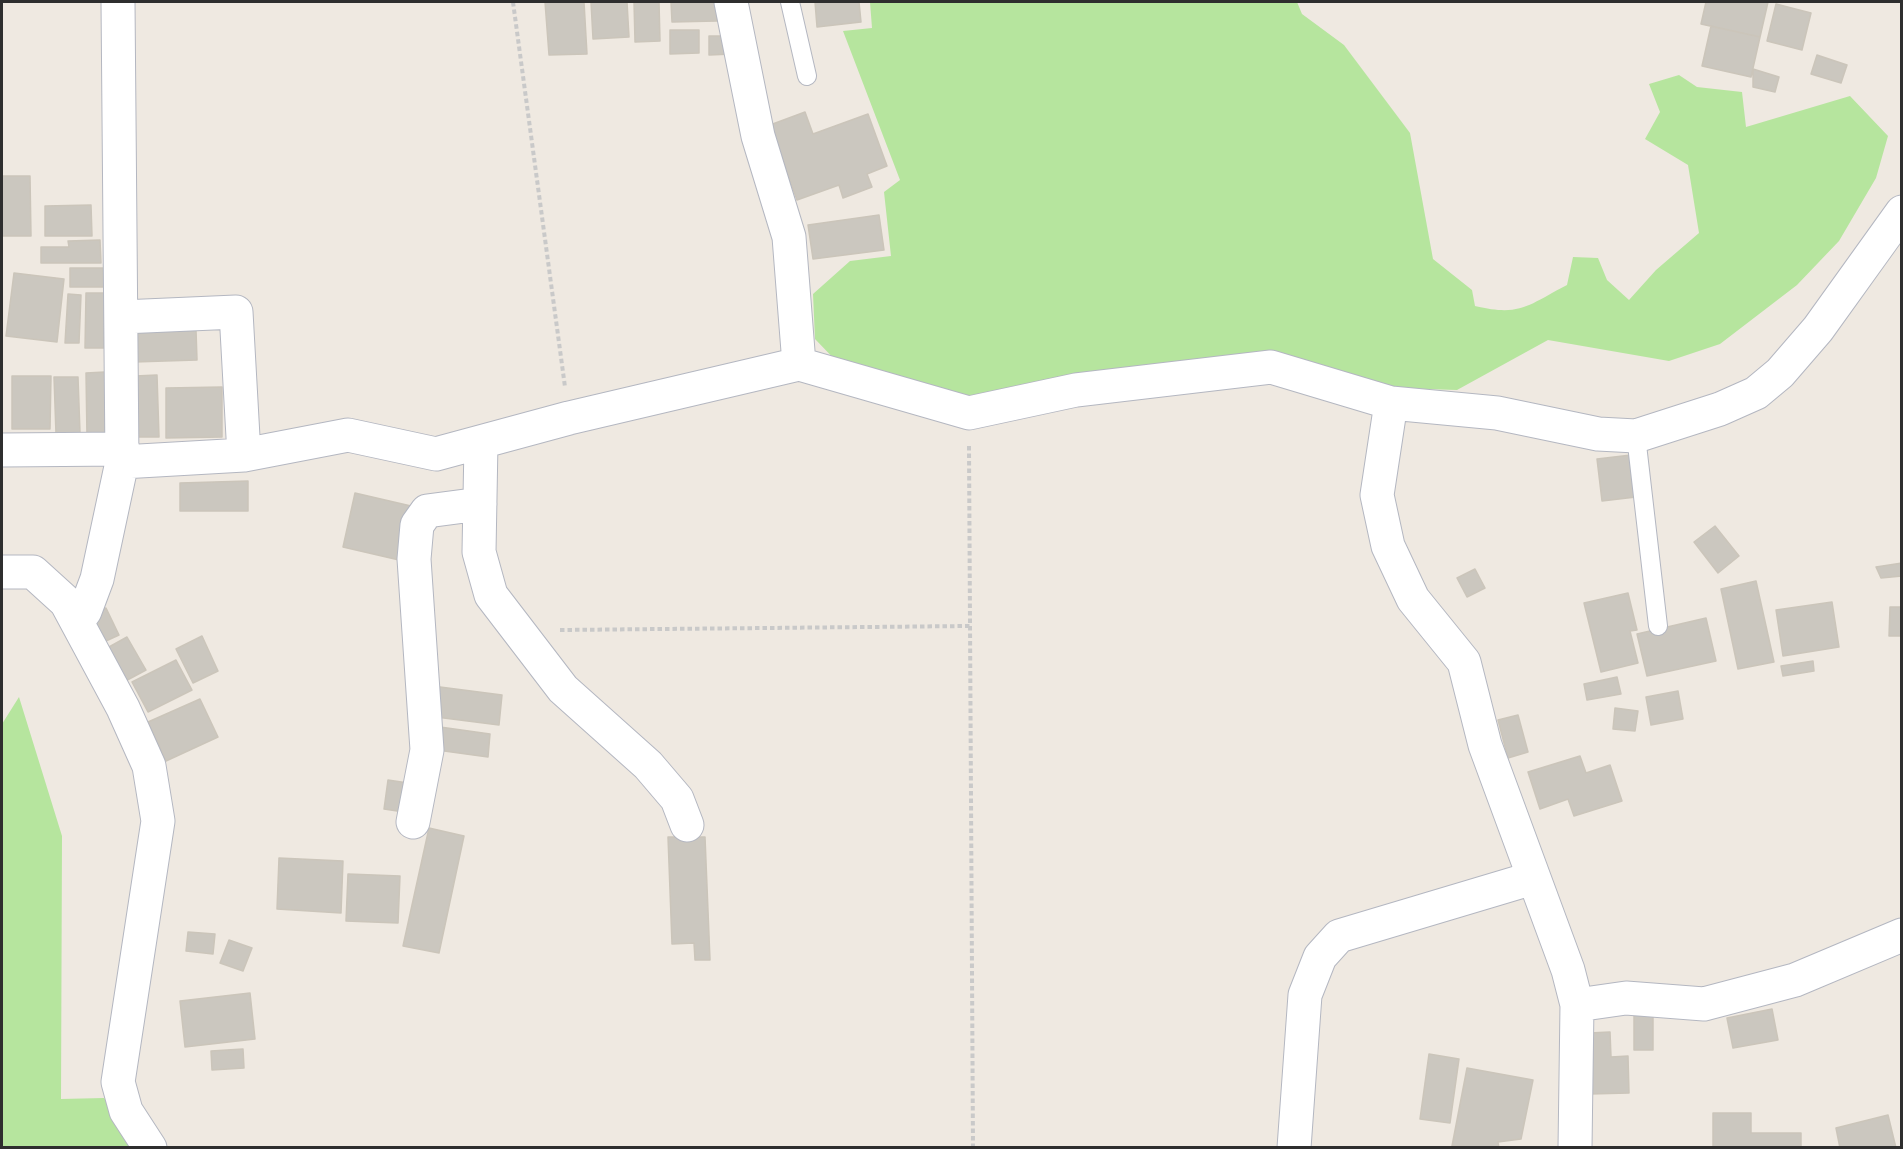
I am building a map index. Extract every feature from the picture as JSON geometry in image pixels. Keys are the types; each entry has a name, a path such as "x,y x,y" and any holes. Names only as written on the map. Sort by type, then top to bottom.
{"street":[{"path":"77,622 85,611 97,579 122,455 118,2"},
{"path":"731,2 758,136 789,237 799,364"},
{"path":"2,450 122,455 244,454 348,435 436,454 569,418 799,364 969,413 1076,390 1271,367 1391,403 1497,413 1598,434 1636,436 1720,409 1756,393 1780,373 1818,329 1902,212"},
{"path":"122,317 236,312 244,454"},
{"path":"1391,403 1377,495 1388,546 1413,599 1464,662 1485,744 1568,970 1577,1005 1575,1148"},
{"path":"481,443 479,552 491,595 563,689 648,765 677,800 687,825"},
{"path":"413,822 427,750 414,559 417,525 427,511 480,504"},
{"path":"2,572 33,572 66,602 123,708 149,766 158,821 118,1082 126,1111 150,1148"},
{"path":"1294,1148 1305,994 1320,957 1339,936 1533,878"},
{"path":"1577,1005 1626,998 1704,1004 1795,981 1902,935"}],"lane":[{"path":"790,2 807,76"},
{"path":"1636,436 1658,626"}],"path":[{"path":"513,2 569,418"},
{"path":"969,413 973,1148"},
{"path":"517,630 970,626"}],"green space":[{"path":"870,2 1297,2 1302,14 1344,45 1410,133 1433,259 1472,290 1475,306 1491,309 1524,307 1567,285 1573,257 1598,258 1607,280 1629,300 1656,270 1699,233 1688,165 1645,139 1660,112 1649,84 1679,75 1697,87 1742,92 1746,127 1850,96 1888,136 1876,178 1839,241 1797,285 1720,344 1669,361 1548,340 1457,390 1396,388 1273,351 972,401 841,366 815,339 813,294 850,261 891,256 884,192 900,180 843,31 872,28"},
{"path":"19,697 62,836 61,1099 104,1098 141,1147 2,1148 2,724"}],"building":[{"path":"545,2 584,2 587,54 549,55"},
{"path":"591,2 627,2 629,37 593,39"},
{"path":"634,2 659,2 660,41 635,42"},
{"path":"671,2 717,2 717,21 672,22"},
{"path":"815,2 859,2 861,22 817,27"},
{"path":"1706,2 1768,2 1760,37 1701,24"},
{"path":"1776,4 1811,13 1802,50 1767,41"},
{"path":"1711,26 1760,37 1751,77 1702,66"},
{"path":"670,30 699,30 699,53 670,54"},
{"path":"709,36 731,36 732,54 709,55"},
{"path":"1817,55 1847,65 1841,83 1811,74"},
{"path":"1753,69 1779,77 1775,92 1753,87"},
{"path":"805,112 813,134 868,114 887,166 867,174 872,187 843,198 839,185 797,200 770,125"},
{"path":"2,176 30,176 31,236 2,236"},
{"path":"91,205 92,236 45,236 45,206"},
{"path":"879,215 884,250 813,259 808,225"},
{"path":"100,240 101,263 41,263 41,247 69,247 68,241"},
{"path":"70,268 103,268 104,287 70,287"},
{"path":"14,273 64,279 57,342 6,336"},
{"path":"86,293 105,293 104,348 85,348"},
{"path":"68,294 81,295 79,343 65,343"},
{"path":"196,330 197,360 134,362 133,332"},
{"path":"105,372 107,437 87,438 86,373"},
{"path":"157,375 159,437 136,437 135,376"},
{"path":"12,376 51,376 50,429 12,429"},
{"path":"54,377 78,377 80,433 56,434"},
{"path":"222,387 222,437 166,438 166,388"},
{"path":"1631,455 1636,497 1602,501 1597,459"},
{"path":"248,481 248,511 180,511 180,483"},
{"path":"355,493 411,506 399,560 343,547"},
{"path":"1715,526 1739,556 1718,573 1694,542"},
{"path":"1902,563 1902,576 1881,578 1876,567"},
{"path":"1475,569 1485,588 1467,597 1457,578"},
{"path":"1756,581 1774,662 1738,669 1721,589"},
{"path":"1628,593 1637,630 1630,631 1638,663 1601,672 1584,603"},
{"path":"1832,602 1839,647 1783,656 1776,610"},
{"path":"1890,607 1902,607 1902,636 1889,636"},
{"path":"106,608 119,635 95,646 83,619"},
{"path":"1706,618 1716,661 1647,676 1637,634"},
{"path":"202,636 218,671 193,683 176,649"},
{"path":"127,637 146,670 118,685 100,652"},
{"path":"176,660 192,690 148,712 132,682"},
{"path":"1813,661 1814,671 1783,676 1781,666"},
{"path":"1617,677 1621,694 1587,700 1584,684"},
{"path":"440,687 502,695 499,725 436,717"},
{"path":"1678,691 1683,719 1651,725 1646,697"},
{"path":"200,699 218,737 166,761 148,722"},
{"path":"1615,708 1638,711 1635,731 1613,729"},
{"path":"1518,715 1528,752 1508,758 1498,720"},
{"path":"440,727 490,734 488,757 437,750"},
{"path":"1580,756 1586,773 1610,765 1622,801 1574,816 1568,799 1540,809 1528,772"},
{"path":"388,780 408,783 404,812 384,809"},
{"path":"429,828 464,836 439,953 403,946"},
{"path":"668,837 705,837 710,960 695,960 694,943 672,944"},
{"path":"279,858 343,861 341,913 277,909"},
{"path":"348,874 400,876 398,923 346,921"},
{"path":"188,932 215,934 213,954 186,951"},
{"path":"229,940 252,948 243,971 220,963"},
{"path":"250,993 255,1039 185,1047 180,1001"},
{"path":"1772,1009 1778,1040 1733,1048 1727,1018"},
{"path":"1634,1012 1653,1012 1653,1050 1634,1050"},
{"path":"1610,1032 1611,1057 1628,1056 1629,1093 1590,1094 1589,1033"},
{"path":"243,1049 244,1068 212,1070 211,1051"},
{"path":"1429,1054 1459,1059 1450,1123 1420,1119"},
{"path":"1467,1068 1533,1080 1521,1139 1498,1142 1499,1148 1452,1146"},
{"path":"1713,1113 1751,1113 1751,1133 1801,1133 1801,1148 1713,1148"},
{"path":"1888,1115 1896,1148 1840,1148 1836,1128"}]}
